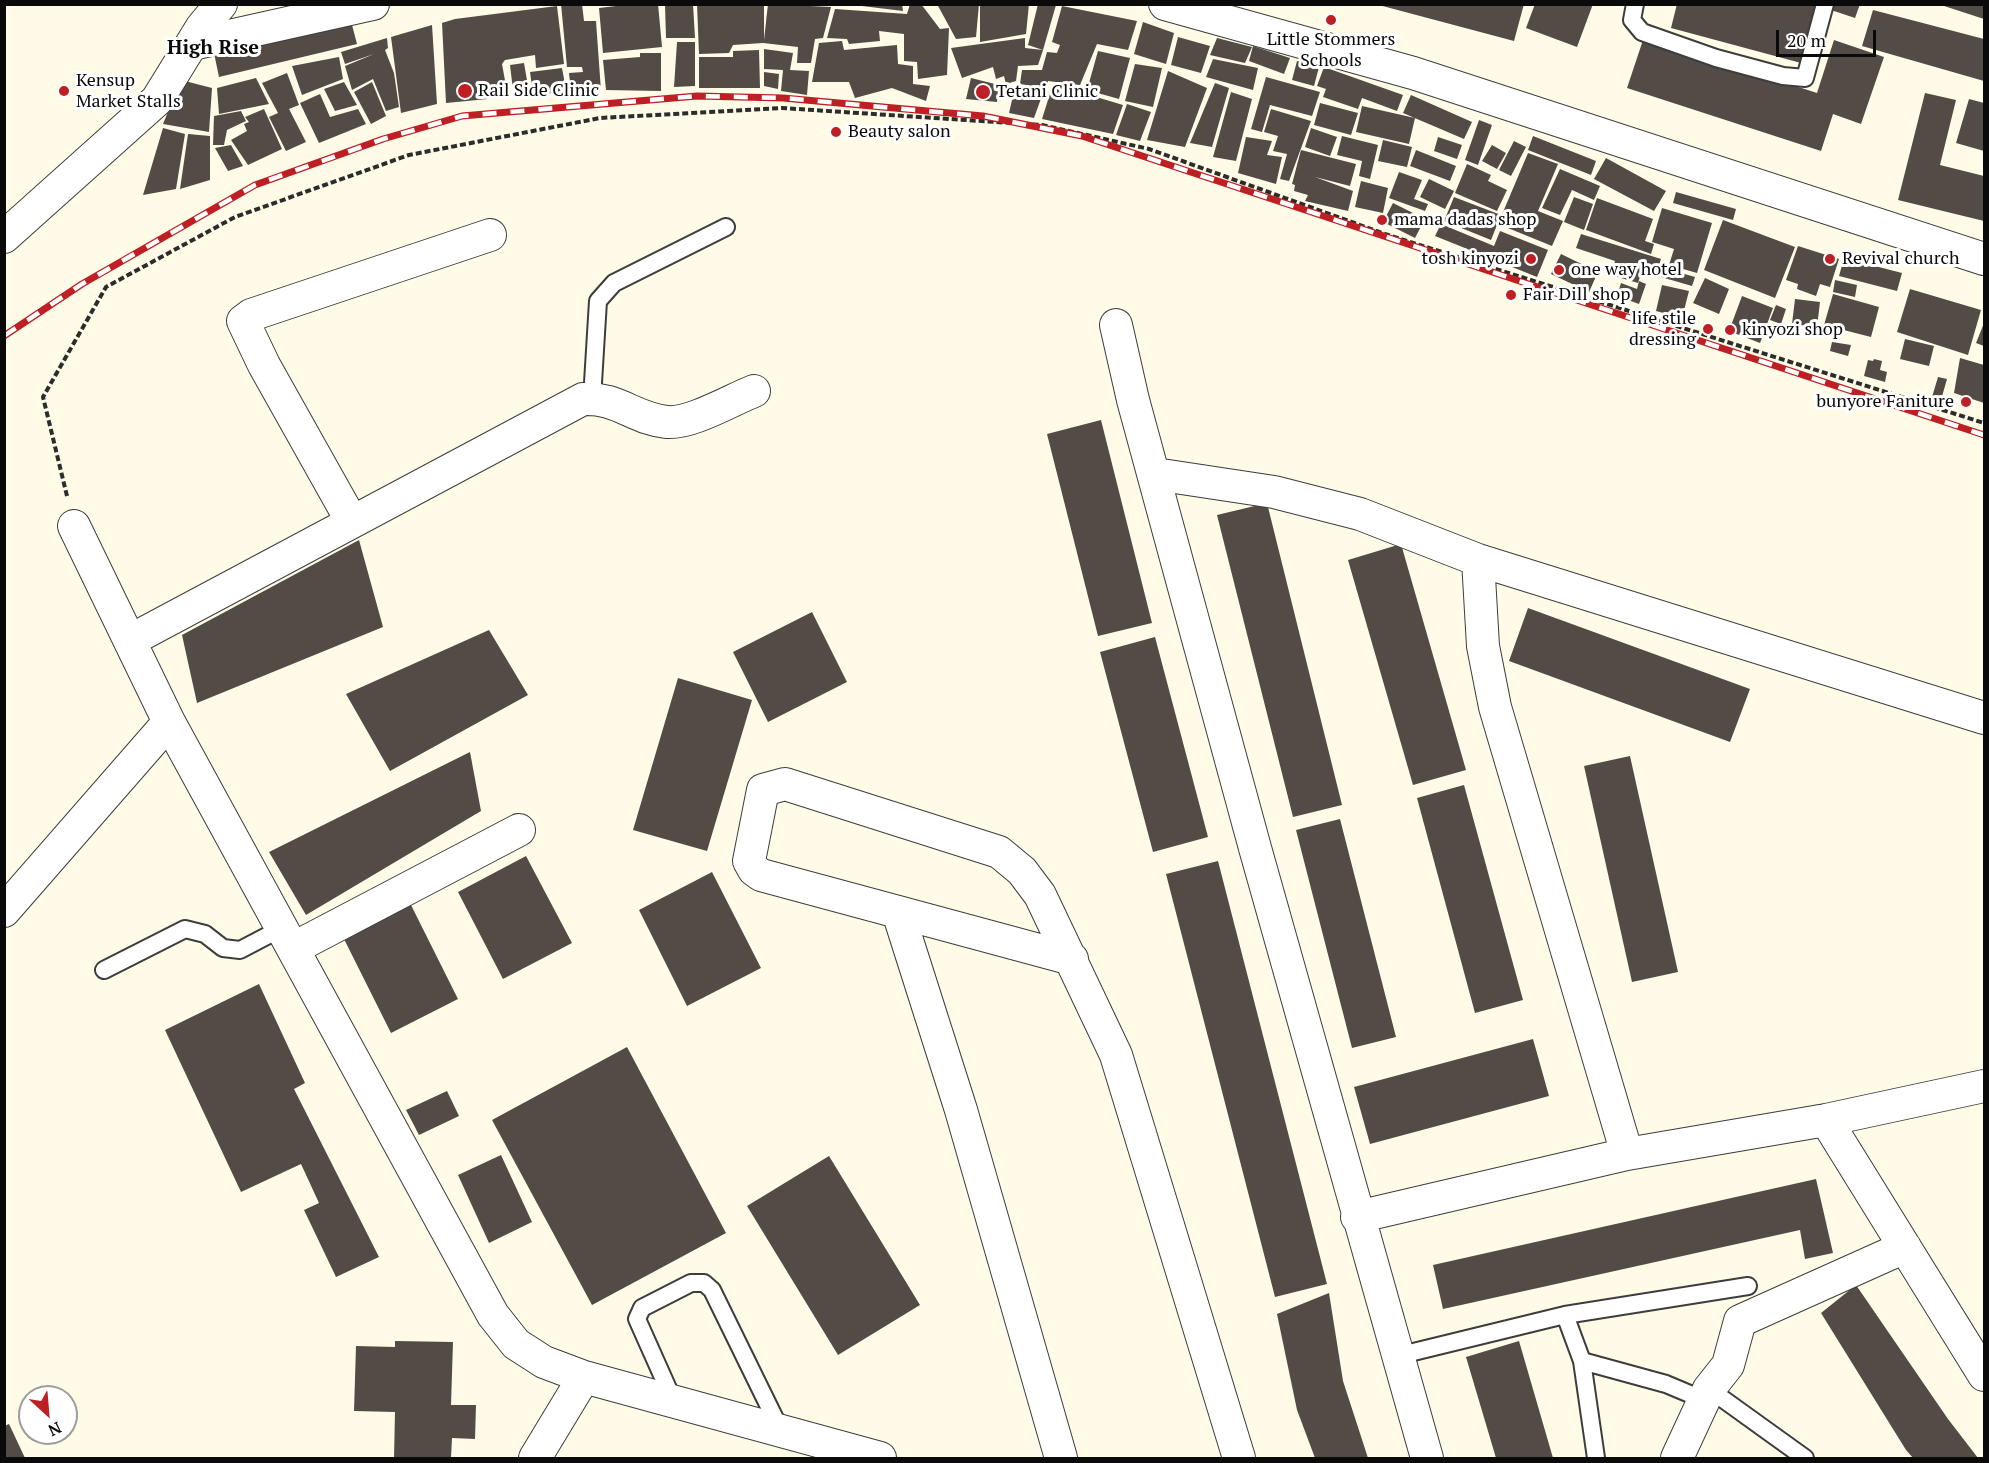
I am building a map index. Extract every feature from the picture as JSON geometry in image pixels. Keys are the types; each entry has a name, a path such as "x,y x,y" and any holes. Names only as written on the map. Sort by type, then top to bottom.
{"street":[{"path":"4,237 157,100 202,27 221,4"},
{"path":"193,44 373,4"},
{"path":"1165,4 1413,73 1984,259"},
{"path":"351,520 264,365 243,321 251,315 490,235"},
{"path":"1116,325 1133,400 1357,1217 1427,1458"},
{"path":"131,640 351,520 582,399 603,398 651,418 668,422 683,421 754,391"},
{"path":"1155,474 1274,492 1360,514 1478,560 1984,718"},
{"path":"74,526 169,722 493,1315 516,1344 544,1362 584,1377 880,1458"},
{"path":"1478,560 1483,646 1495,707 1627,1155"},
{"path":"4,911 169,722"},
{"path":"1072,959 761,875 754,870 749,861 763,790 785,784 999,852 1022,871 1040,896 1072,959 1116,1055 1239,1458"},
{"path":"288,938 519,830"},
{"path":"897,912 961,1110 1061,1458"},
{"path":"1357,1217 1627,1155 1826,1120 1984,1086"},
{"path":"1826,1120 1984,1375"},
{"path":"1677,1458 1707,1394 1728,1365 1740,1321 1905,1247"},
{"path":"535,1458 584,1377"}],"lane":[{"path":"1635,4 1632,20 1642,32 1727,61 1783,76 1805,78 1825,4"},
{"path":"592,399 598,301 614,283 726,228"},
{"path":"104,970 185,929 205,934 223,948 240,950 288,938"},
{"path":"674,1402 638,1319 642,1308 691,1283 704,1283 712,1290 782,1432"},
{"path":"1397,1356 1565,1316 1748,1286"},
{"path":"1565,1316 1582,1361 1596,1458"},
{"path":"1582,1361 1707,1394 1805,1458"}],"path":[{"path":"74,526 43,397 106,287 235,217 410,155 600,118 657,114 782,108 1042,125 1149,149 1385,234 1984,423"}],"building":[{"path":"561,4 582,4 584,21 596,21 601,91 571,91 569,73 583,72 582,67 567,67"},
{"path":"658,4 662,47 603,53 599,8"},
{"path":"693,4 695,38 666,38 665,5"},
{"path":"697,4 764,4 764,40 768,4 831,7 823,38 815,39 811,63 797,63 798,47 763,43 733,45 729,53 699,54"},
{"path":"862,4 902,4 903,11 862,6"},
{"path":"910,4 921,4 940,29 949,28 947,75 918,79 917,62 904,61 904,34 879,31 880,41 849,44 847,39 827,38 835,9 907,14"},
{"path":"937,4 979,4 976,37 956,39"},
{"path":"980,4 1029,4 1026,34 980,42"},
{"path":"1038,4 1056,5 1043,50 1028,45"},
{"path":"1375,4 1524,4 1514,41"},
{"path":"1535,4 1593,4 1577,47 1526,28"},
{"path":"1677,4 1817,4 1801,63 1671,28"},
{"path":"1833,4 1860,4 1855,18 1831,10"},
{"path":"1984,4 1984,19 1941,5"},
{"path":"557,6 564,64 536,68 535,55 505,60 502,64 508,97 446,103 442,23 455,19"},
{"path":"1062,6 1137,21 1128,50 1097,44 1080,85 1048,81 1046,88 1020,84 1022,70 1042,70 1047,52 1057,53 1060,45 1052,42"},
{"path":"1873,10 1984,39 1984,81 1862,46"},
{"path":"351,21 357,44 219,77 214,53"},
{"path":"1143,22 1174,33 1166,64 1134,54"},
{"path":"432,25 437,104 401,113 391,37"},
{"path":"1178,37 1210,46 1201,73 1171,65"},
{"path":"1644,37 1817,93 1834,40 1884,57 1861,124 1833,114 1821,151 1627,88"},
{"path":"387,38 388,48 385,50 394,73 399,107 386,111 373,79 352,90 345,66 374,54 345,64 341,52"},
{"path":"1025,38 1025,48 1043,50 1038,65 1018,66 1016,81 1006,84 1004,76 996,79 993,67 962,78 951,48"},
{"path":"1217,38 1252,47 1245,63 1210,55"},
{"path":"842,41 844,50 897,45 898,64 913,66 913,84 930,86 926,101 892,88 855,98 849,82 812,82 819,43"},
{"path":"677,42 695,42 695,86 674,87"},
{"path":"1253,46 1290,58 1284,74 1249,61"},
{"path":"764,49 793,53 790,70 809,71 807,95 781,91 783,70 764,69"},
{"path":"759,50 760,88 699,88 699,57 733,57 733,51"},
{"path":"1098,51 1130,58 1119,99 1087,90"},
{"path":"640,53 661,53 661,91 606,90 603,60 640,57"},
{"path":"339,57 343,79 302,95 292,66"},
{"path":"1213,59 1258,68 1253,90 1206,77"},
{"path":"1297,61 1319,67 1314,86 1292,80"},
{"path":"524,63 528,86 513,90 510,65"},
{"path":"1135,64 1162,68 1153,107 1125,101"},
{"path":"1324,67 1403,95 1397,111 1362,98 1358,109 1323,97 1326,89 1317,86"},
{"path":"562,68 566,90 542,95 541,86 532,87 530,72"},
{"path":"1168,71 1207,88 1185,147 1147,140"},
{"path":"764,72 779,74 778,89 764,86"},
{"path":"287,73 299,105 289,109 306,142 286,151 269,117 278,113 262,83"},
{"path":"1266,77 1320,92 1312,116 1270,105 1262,132 1251,129"},
{"path":"256,78 269,104 219,114 217,88"},
{"name":"Tetani Clinic","path":"971,78 999,85 997,102 966,99"},
{"path":"181,80 212,88 209,132 163,124"},
{"path":"344,82 357,105 335,111 324,89"},
{"path":"372,82 386,116 371,124 354,92"},
{"path":"1215,83 1229,88 1212,147 1190,143"},
{"path":"1053,84 1123,105 1113,134 1042,119"},
{"path":"1015,87 1043,93 1034,118 1009,113"},
{"path":"1231,92 1252,99 1236,161 1213,157"},
{"path":"1925,93 1956,100 1940,165 1984,176 1984,221 1898,200"},
{"path":"320,94 330,117 358,109 366,124 319,143 300,103"},
{"path":"1411,95 1472,122 1464,139 1403,113"},
{"path":"1969,99 1984,103 1984,151 1956,143"},
{"path":"1320,103 1358,113 1351,135 1314,125"},
{"path":"1127,104 1151,112 1140,141 1116,135"},
{"path":"1362,106 1415,118 1409,144 1356,132"},
{"path":"264,109 282,149 248,165 231,140 247,131 244,124 249,122 245,117"},
{"path":"1271,109 1311,121 1289,181 1280,179 1287,154 1273,151 1278,136 1264,132"},
{"path":"241,111 246,121 227,130 224,145 213,145 214,116"},
{"path":"1479,120 1492,125 1478,165 1465,160"},
{"path":"163,128 185,134 176,189 143,195"},
{"path":"1311,128 1337,137 1330,156 1305,147"},
{"path":"188,134 210,136 210,180 180,189"},
{"path":"1342,136 1378,145 1370,179 1359,176 1362,161 1337,155"},
{"path":"1533,136 1596,161 1591,175 1528,150"},
{"path":"1246,137 1272,141 1267,155 1282,157 1276,184 1238,173"},
{"path":"1438,137 1462,145 1457,159 1434,151"},
{"path":"1383,140 1412,147 1407,167 1378,161"},
{"path":"1514,141 1526,147 1511,176 1499,170"},
{"path":"231,145 243,166 228,171 215,148"},
{"path":"1492,145 1506,153 1497,169 1482,161"},
{"path":"1301,150 1356,164 1350,186 1315,177 1353,191 1348,211 1305,201 1308,195 1294,191 1295,185 1292,184"},
{"path":"1416,150 1456,166 1450,181 1410,166"},
{"path":"1528,153 1558,164 1538,211 1563,221 1552,246 1498,224"},
{"path":"1606,158 1666,191 1654,211 1594,179"},
{"path":"1467,164 1491,175 1488,181 1507,190 1497,211 1455,193"},
{"path":"1560,169 1600,186 1594,200 1572,190 1560,215 1542,208"},
{"path":"1399,172 1422,180 1414,199 1428,204 1425,211 1389,198"},
{"path":"1429,179 1454,191 1445,209 1420,197"},
{"path":"1361,181 1388,188 1383,213 1355,207"},
{"path":"1676,192 1736,209 1733,220 1673,203"},
{"path":"1454,197 1501,215 1491,240 1444,221"},
{"path":"1574,197 1593,204 1584,230 1564,222"},
{"path":"1597,198 1653,219 1645,241 1654,244 1651,254 1586,230"},
{"path":"1393,203 1425,219 1415,238 1383,222"},
{"path":"1662,208 1712,223 1697,273 1669,265 1674,249 1652,242"},
{"path":"1723,220 1795,247 1775,298 1704,270"},
{"path":"1441,224 1494,246 1500,231 1548,250 1537,277 1435,236"},
{"path":"1581,234 1661,259 1656,274 1642,270 1638,283 1611,275 1615,261 1576,248"},
{"path":"1798,246 1839,259 1830,287 1820,284 1816,296 1797,289 1798,284 1786,280"},
{"path":"1561,254 1598,272 1589,292 1551,274"},
{"path":"1844,258 1902,273 1897,291 1839,276"},
{"path":"1664,268 1695,277 1692,286 1661,277"},
{"path":"1705,278 1729,289 1719,314 1693,303"},
{"path":"1835,280 1857,285 1855,297 1833,292"},
{"path":"1639,281 1646,284 1639,304 1617,296 1621,283 1637,289"},
{"path":"1662,285 1689,291 1682,318 1656,311"},
{"path":"1910,289 1981,310 1968,355 1897,332"},
{"path":"1833,294 1879,307 1871,337 1824,325"},
{"path":"1742,296 1773,308 1760,343 1729,331"},
{"path":"1795,299 1820,302 1817,327 1792,324"},
{"path":"1776,305 1786,309 1781,324 1770,320"},
{"path":"1984,323 1984,346 1976,343"},
{"path":"1905,339 1934,346 1929,366 1900,359"},
{"path":"1832,342 1851,345 1848,356 1830,351"},
{"path":"1960,358 1984,365 1984,403 1954,393"},
{"path":"1874,359 1882,361 1880,370 1887,372 1885,382 1864,376 1868,360 1873,361"},
{"path":"1938,377 1947,379 1941,400 1932,397"},
{"path":"1101,420 1152,623 1098,636 1047,434"},
{"path":"1267,503 1342,805 1293,817 1217,515"},
{"path":"359,540 383,627 197,703 182,635"},
{"path":"1401,544 1466,770 1413,785 1348,560"},
{"path":"1528,608 1750,689 1730,742 1509,661"},
{"path":"812,612 847,682 768,722 733,652"},
{"path":"489,630 528,695 390,771 346,694"},
{"path":"1155,637 1208,837 1153,852 1100,652"},
{"path":"678,678 752,700 707,851 633,830"},
{"path":"470,752 481,811 306,915 269,852"},
{"path":"1630,756 1678,972 1632,982 1584,766"},
{"path":"1464,785 1523,1000 1475,1013 1417,798"},
{"path":"1340,819 1396,1037 1352,1048 1296,830"},
{"path":"526,856 572,943 503,979 458,892"},
{"path":"1218,861 1327,1284 1275,1297 1166,874"},
{"path":"712,872 761,968 687,1006 639,910"},
{"path":"409,901 458,999 391,1033 342,935"},
{"path":"259,984 305,1083 294,1089 379,1257 336,1277 304,1210 319,1203 301,1164 241,1192 165,1030"},
{"path":"1533,1039 1549,1096 1370,1144 1354,1087"},
{"path":"627,1047 726,1233 592,1305 492,1120"},
{"path":"447,1091 459,1116 419,1135 406,1110"},
{"path":"501,1155 532,1222 489,1243 458,1175"},
{"path":"829,1156 920,1305 838,1355 747,1206"},
{"path":"1816,1179 1833,1253 1805,1259 1800,1230 1443,1309 1433,1265"},
{"path":"1856,1285 1948,1419 1978,1458 1913,1458 1906,1450 1821,1313"},
{"path":"1329,1293 1343,1381 1368,1458 1315,1458 1297,1410 1277,1314"},
{"path":"395,1341 453,1342 451,1405 476,1405 475,1439 452,1438 451,1458 394,1458 395,1412 354,1411 356,1346 395,1347"},
{"path":"1519,1341 1553,1458 1496,1458 1466,1357"},
{"path":"9,1424 25,1458 4,1458 4,1426"}],"railway":[{"path":"4,336 82,284 255,185 383,139 462,116 697,96 783,98 983,116 1082,136 1984,435"}],"place":[{"name":"Little Stommers Schools","path":"1331,20"},
{"name":"Kensup Market Stalls","path":"64,91"},
{"name":"Rail Side Clinic","path":"465,91"},
{"name":"Tetani Clinic","path":"983,92"},
{"name":"Beauty salon","path":"836,132"},
{"name":"mama dadas shop","path":"1382,220"},
{"name":"tosh kinyozi","path":"1531,259"},
{"name":"Revival church","path":"1830,259"},
{"name":"one way hotel","path":"1559,270"},
{"name":"Fair Dill shop","path":"1511,295"},
{"name":"life stile dressing","path":"1708,329"},
{"name":"kinyozi shop","path":"1730,330"},
{"name":"bunyore Faniture","path":"1966,402"}],"district":[{"name":"High Rise","path":"213,48"}]}
